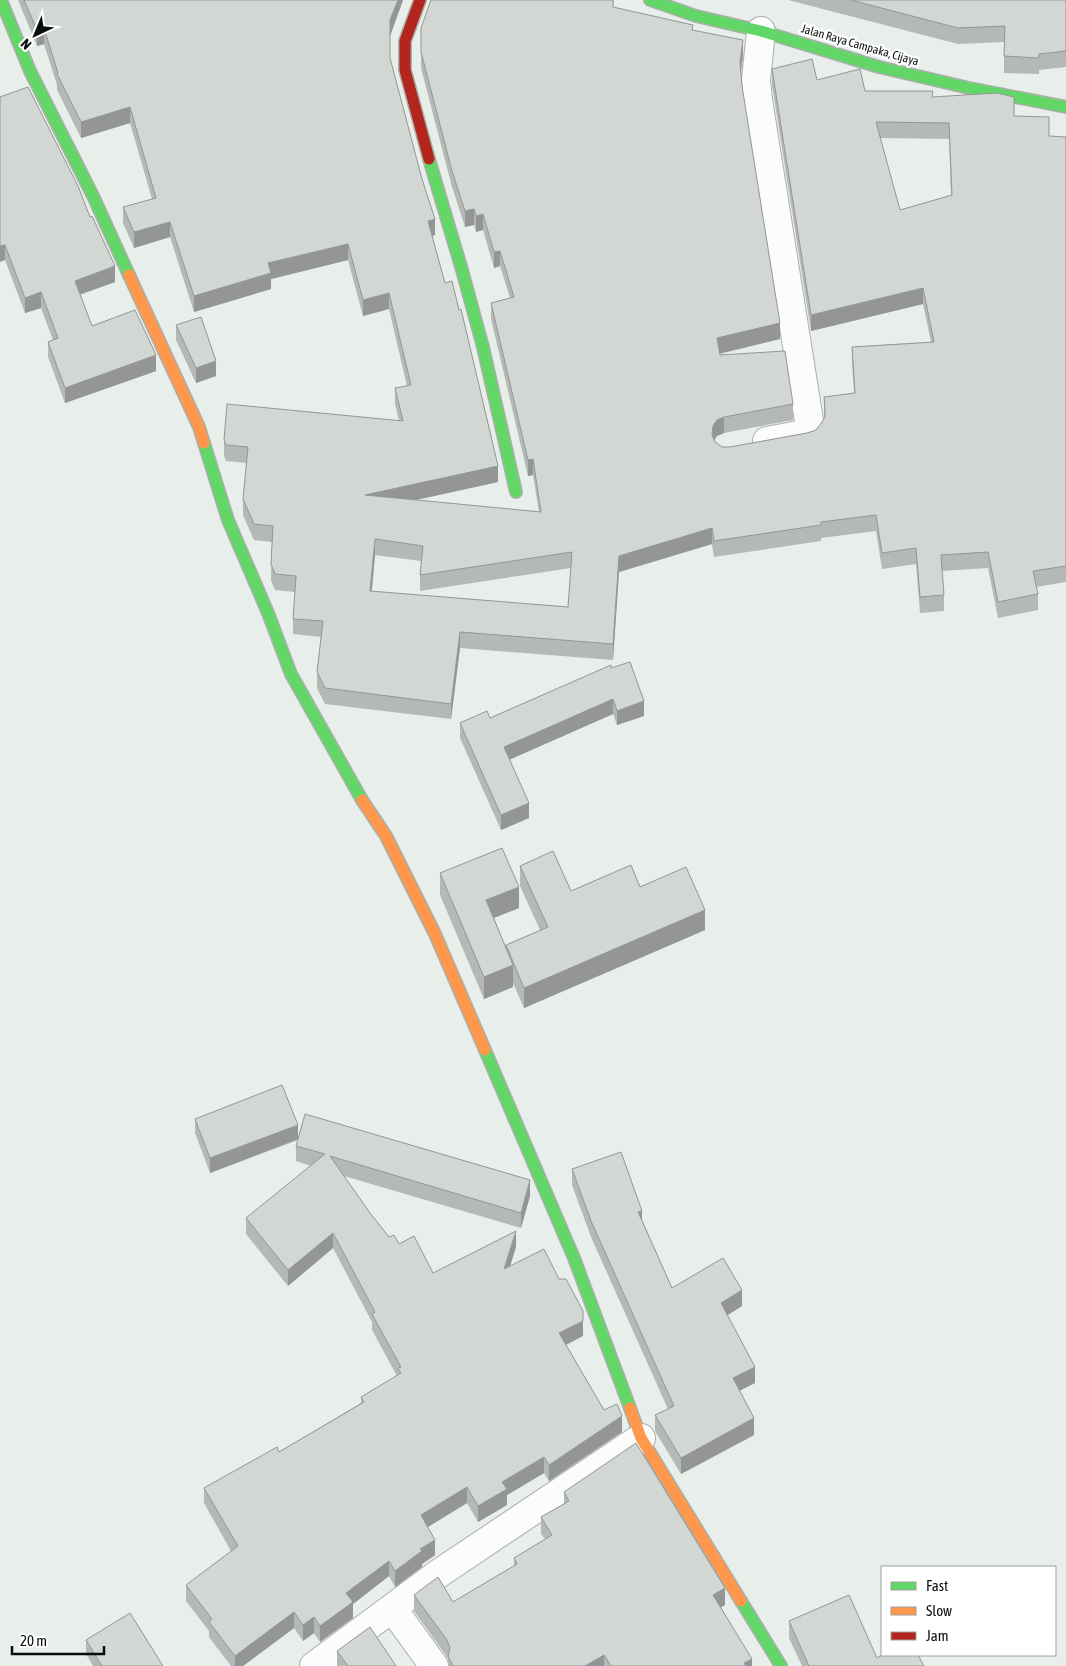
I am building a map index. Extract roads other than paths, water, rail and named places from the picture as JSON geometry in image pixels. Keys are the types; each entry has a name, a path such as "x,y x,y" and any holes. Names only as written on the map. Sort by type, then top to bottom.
{"street":[{"path":"1,0 30,72 93,196 199,426 228,520 268,613 291,674 353,787 386,836 434,934 574,1258 641,1438 782,1666"},
{"path":"420,0 405,40 405,70 437,191 481,337 516,492"},
{"name":"Jalan Raya Campaka, Cijaya","path":"650,0 696,16 761,31 879,67 969,88 1066,107"},
{"path":"746,445 804,434 808,432 810,427 758,100 756,80 761,31"},
{"path":"314,1666 469,1553 641,1438"},
{"path":"392,1608 434,1666"}]}
